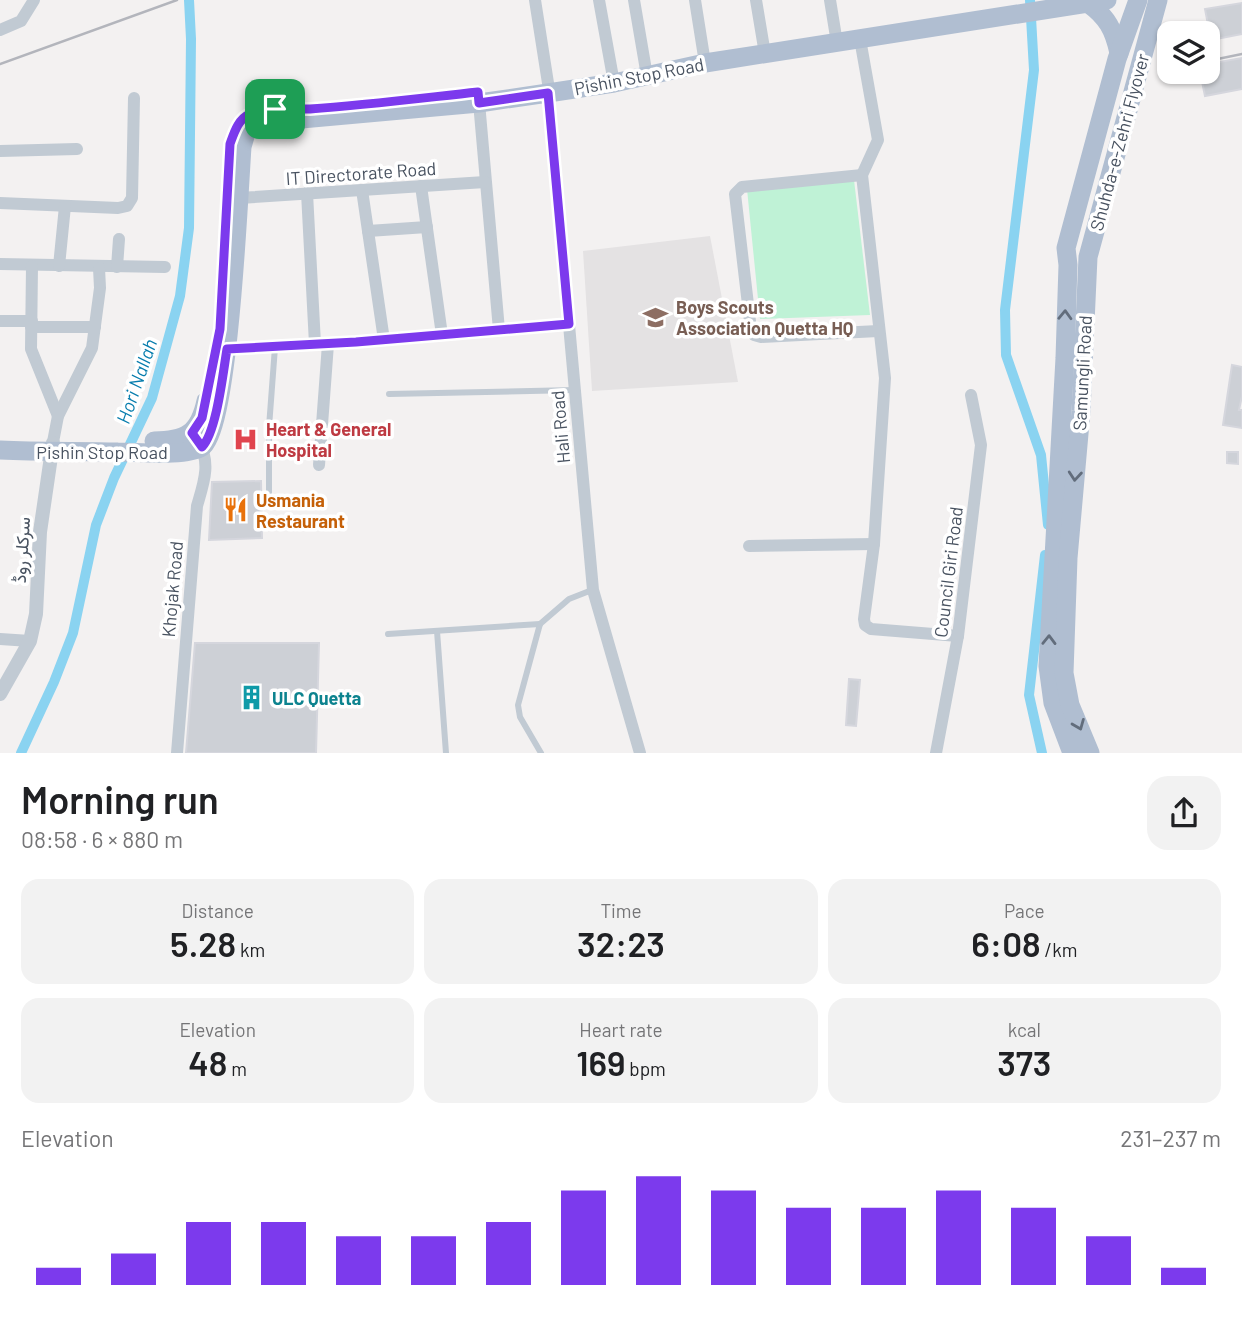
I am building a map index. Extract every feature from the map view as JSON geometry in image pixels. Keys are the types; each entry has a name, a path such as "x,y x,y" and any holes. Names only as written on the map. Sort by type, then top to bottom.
{"main road":[{"path":"1007,13 1053,0"},
{"name":"Samungli Road","path":"1072,753 1053,703 1048,666 1068,265 1066,248 1119,54 1138,0"},
{"name":"Shuhda-e-Zehri Flyover","path":"1068,265 1080,234 1149,0"},
{"name":"Shuhda-e-Zehri Flyover","path":"1087,285 1088,257 1158,0"},
{"name":"Samungli Road","path":"1090,753 1070,705 1064,673 1068,558 1087,285 1100,258 1169,0"},
{"path":"1007,13 1034,12 1098,2 1101,12 1110,24 1119,54"},
{"name":"Pishin Stop Road","path":"836,39 860,40 1007,13"},
{"name":"Pishin Stop Road","path":"126,448 153,441 177,439 207,442 218,404 227,349 236,264 242,146 246,133 257,123 613,79 705,60 1007,13"},
{"name":"Pishin Stop Road","path":"0,450 126,448 177,452 197,440 220,329 230,144 242,119 261,111 479,97"},
{"name":"Pishin Stop Road","path":"0,439 52,448"}],"street":[{"path":"0,30 21,21 34,0"},
{"name":"Hali Road","path":"535,0 548,88 593,590 640,753"},
{"path":"599,0 613,79"},
{"path":"634,0 646,73"},
{"path":"695,0 705,60"},
{"path":"756,0 764,51"},
{"path":"830,0 836,39"},
{"path":"860,40 878,141 862,175 885,378 874,544 865,625 871,629 958,636"},
{"path":"479,97 499,330"},
{"path":"0,203 118,208 127,206 132,198 134,98"},
{"path":"0,151 76,149"},
{"path":"862,175 742,187 735,194 751,330 754,335 761,337 878,331"},
{"name":"IT Directorate Road","path":"239,198 485,182"},
{"path":"421,186 442,335"},
{"path":"362,190 384,340"},
{"path":"307,193 321,344 319,465"},
{"path":"59,266 65,206"},
{"path":"368,230 427,227"},
{"path":"117,267 119,239"},
{"path":"0,264 99,268 165,267"},
{"path":"33,265 31,349 58,416"},
{"path":"52,448 58,416 92,348 100,288 99,268"},
{"path":"0,320 94,327"},
{"path":"227,349 384,340 569,324"},
{"name":"Council Giri Road","path":"936,753 958,636 981,445 971,395"},
{"name":"Khojak Road","path":"177,753 197,506 205,479 206,460 197,440"},
{"name":"سرکلر روڈ","path":"0,694 30,641 36,614 40,532 52,448"},
{"path":"750,546 874,544"},
{"path":"0,639 30,641"}],"lane":[{"path":"269,500 269,428 275,346"},
{"path":"389,394 575,390"},
{"path":"541,753 520,717 518,705 540,624 569,599 593,590"},
{"path":"388,634 540,624"},
{"path":"437,631 446,753"}],"shaded area":[{"name":"Boys Scouts Association Quetta HQ","path":"710,236 738,382 592,391 583,251"}],"green space":[{"path":"854,180 870,315 760,319 747,189"}],"building":[{"path":"1242,3 1242,34 1220,38 1220,21 1207,21 1205,9"},
{"path":"1242,58 1242,89 1205,96 1202,84 1220,84 1220,62"},
{"path":"1232,365 1242,367 1239,410 1242,410 1242,428 1223,425"},
{"path":"1227,452 1238,452 1238,464 1227,463"},
{"name":"Usmania Restaurant","path":"261,481 262,538 209,540 212,482"},
{"name":"ULC Quetta","path":"195,643 319,643 316,753 186,753"},
{"path":"849,679 860,680 856,726 846,725"}],"waterway":[{"name":"Hori Nallah","path":"21,753 73,633 96,525 114,478 152,398 180,296 189,228 189,0"},
{"path":"1030,0 1034,70 1005,310 1006,355 1041,455 1048,525"},
{"path":"1042,753 1029,695 1045,555"}],"railway":[{"path":"0,64 177,0"},
{"path":"1220,59 1242,54"}],"place":[{"name":"Boys Scouts Association Quetta HQ","path":"656,317"},
{"name":"Heart & General Hospital","path":"246,439"},
{"name":"Usmania Restaurant","path":"236,510"},
{"name":"ULC Quetta","path":"252,698"}],"route":[{"path":"478,92 479,103 548,93 569,324 356,342 227,349 218,404 207,442 202,447 192,433 202,418 220,329 230,144 242,119 251,113 275,109 309,109 478,92"}]}
